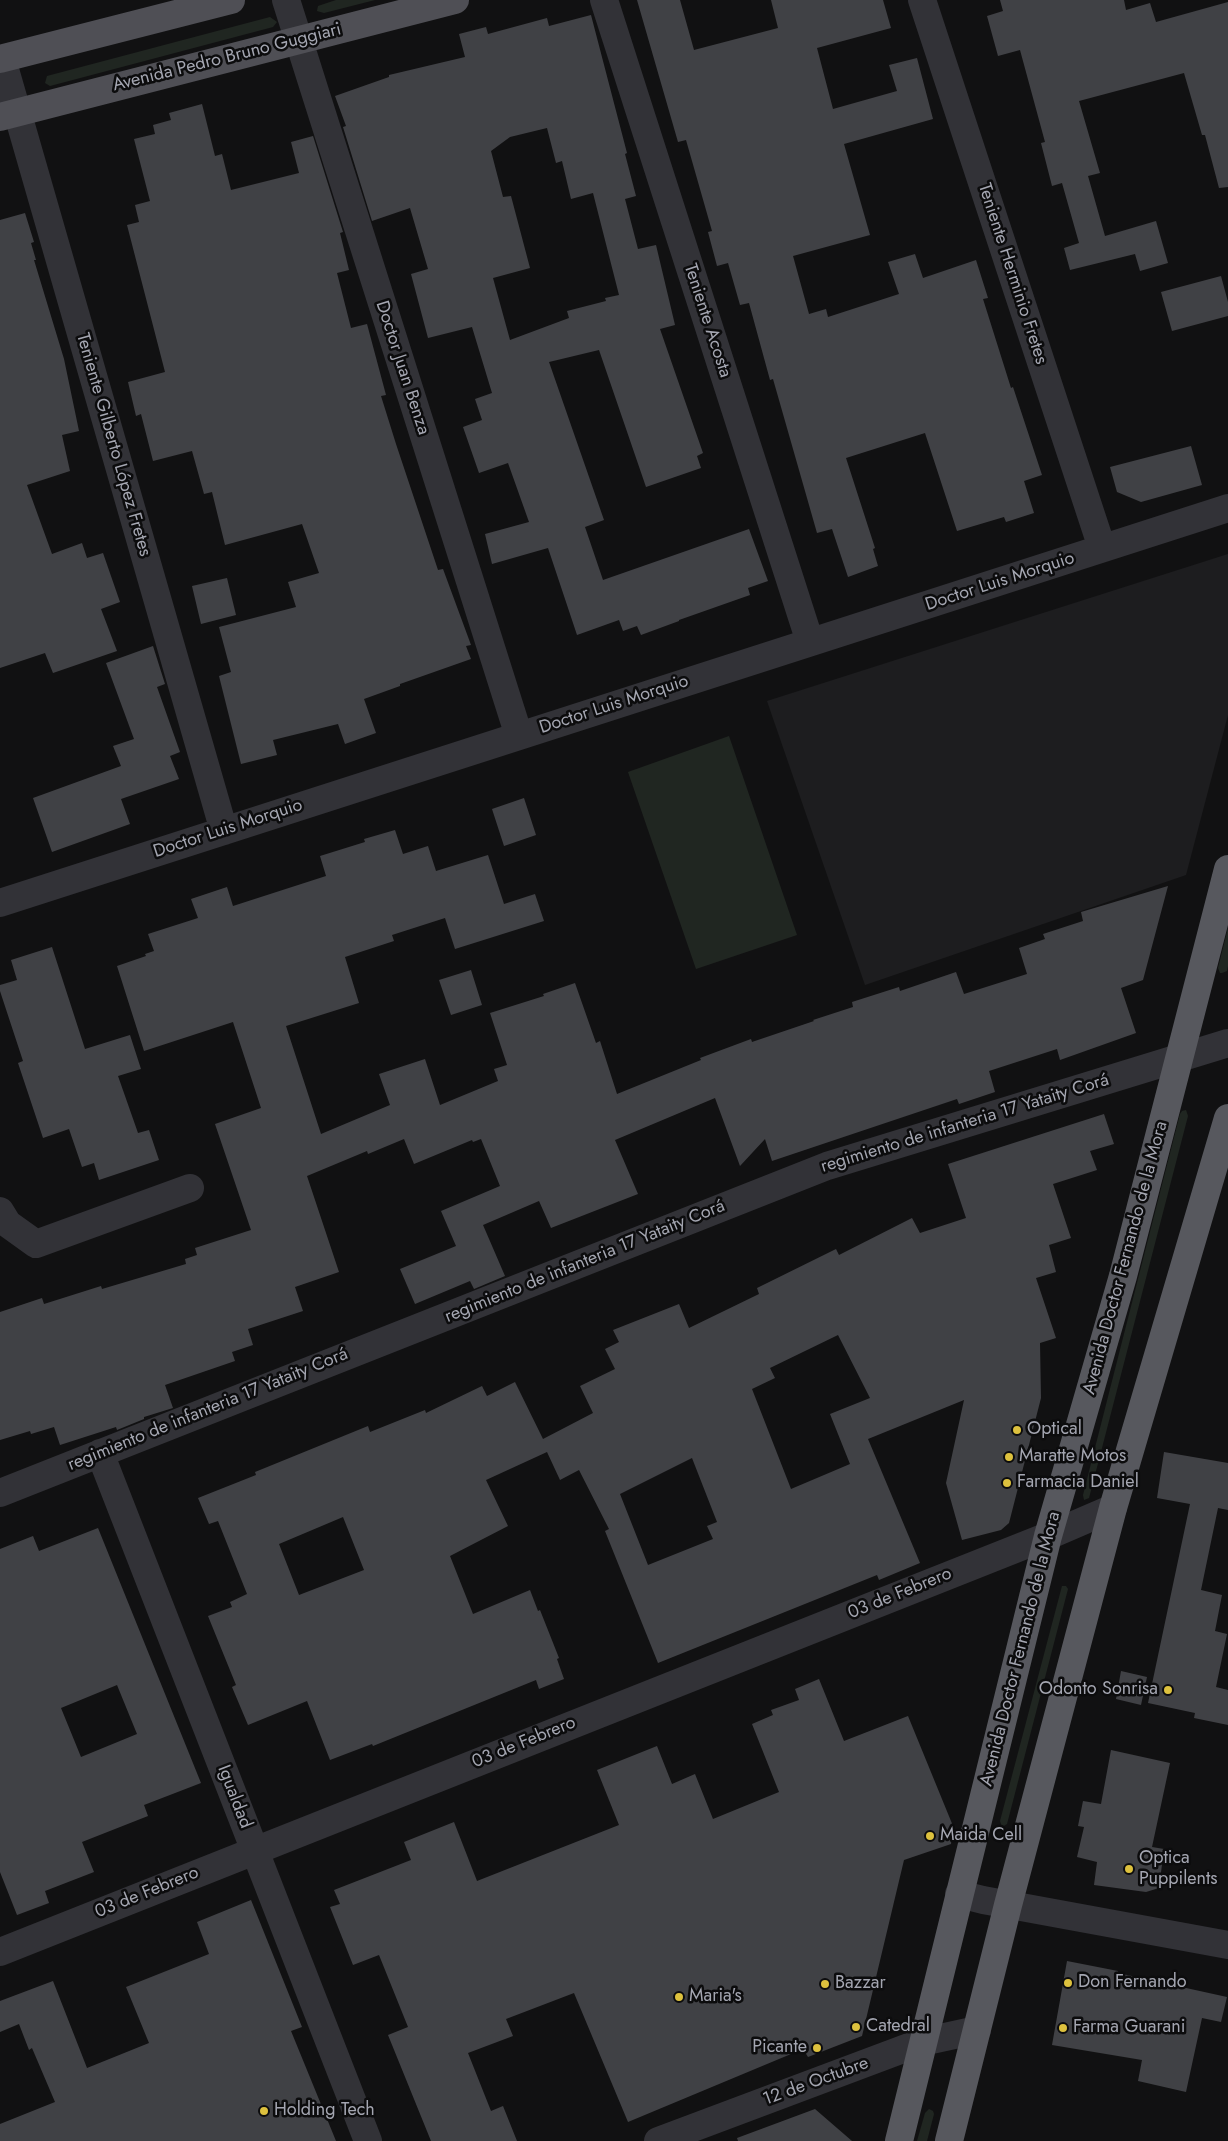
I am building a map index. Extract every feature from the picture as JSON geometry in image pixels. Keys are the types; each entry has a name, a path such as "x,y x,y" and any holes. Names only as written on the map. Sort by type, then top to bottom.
{"highway":[{"name":"Avenida Doctor Fernando de la Mora","path":"899,2141 1048,1536 1123,1276 1228,869"},
{"path":"949,2141 1008,1905 1113,1508 1228,1118"}],"main road":[{"path":"1,59 231,0"},
{"name":"Avenida Pedro Bruno Guggiari","path":"9,114 455,0"}],"street":[{"name":"Doctor Juan Benza","path":"286,0 519,736"},
{"name":"Teniente Acosta","path":"604,0 810,642"},
{"name":"Teniente Herminio Fretes","path":"922,0 1102,548"},
{"name":"Teniente Gilberto López Fretes","path":"1,59 9,114 224,831"},
{"name":"Doctor Luis Morquio","path":"0,902 1228,508"},
{"name":"regimiento de infanteria 17 Yataity Corá","path":"0,1493 827,1166 1228,1043"},
{"path":"0,1211 8,1224 36,1244 190,1188"},
{"name":"Igualdad","path":"100,1453 368,2141"},
{"name":"03 de Febrero","path":"0,1952 1048,1536 1113,1508"},
{"path":"959,1894 1008,1905 1228,1945"},
{"name":"12 de Octubre","path":"658,2141 922,2042 977,2030"}],"shaded area":[{"path":"336,0 375,0 324,13 317,11 318,6"},
{"path":"270,17 277,22 273,27 50,86 45,83 47,76"},
{"path":"1228,554 1228,715 1186,875 865,985 767,701"},
{"path":"729,736 797,935 696,969 628,772"},
{"path":"1228,928 1228,966 1227,971 1220,973 1218,968"},
{"path":"1186,1110 1188,1116 1089,1498 1084,1500 1083,1495 1180,1114"},
{"path":"1062,1586 1066,1586 1068,1589 1007,1824 1002,1827 1000,1821"},
{"path":"929,2109 934,2114 927,2141 917,2141 925,2113"}],"building":[{"path":"637,0 680,0 694,50 778,28 771,0 883,0 891,28 817,48 833,109 897,91 889,65 917,58 933,119 844,144 870,235 793,256 809,314 826,309 828,317 899,294 888,262 915,254 923,278 976,260 988,298 983,299 1011,388 1013,387 1042,475 1024,481 1034,513 1006,522 1004,517 957,531 925,433 846,458 875,548 873,549 878,566 848,577 832,529 817,533 773,379 770,380 749,303 740,305 728,263 717,266 708,232 712,231 686,140 678,142"},
{"path":"1000,0 1124,0 1126,10 1150,3 1156,22 1228,2 1228,187 1219,188 1205,135 1202,135 1184,73 1079,101 1100,173 1088,176 1105,236 1156,221 1168,263 1140,271 1135,254 1070,270 1064,248 1079,243 1062,183 1052,186 1041,143 1045,142 1020,50 998,56 987,16 1003,11"},
{"path":"591,15 627,153 625,154 636,196 625,199 638,249 656,245 675,325 660,329 703,453 697,456 701,468 646,487 599,350 549,362 604,520 585,527 603,580 749,529 768,581 748,588 750,595 641,635 637,626 623,631 619,620 577,635 548,548 492,564 485,534 529,522 508,463 479,473 463,427 482,420 475,399 492,393 472,327 428,338 411,274 428,269 410,208 372,221 343,127 346,126 335,96 389,77 389,75 465,57 459,34 486,27 488,34 547,18 549,26","holes":["547,128 556,163 562,161 571,199 593,193 619,295 605,298 606,301 567,311 569,318 510,340 493,278 530,268 511,196 503,197 491,151 510,137"]},
{"path":"202,104 215,156 222,154 231,190 299,173 291,142 313,136 343,232 340,233 349,270 337,273 351,328 367,324 386,395 381,396 396,444 438,570 443,569 471,645 466,646 471,659 364,699 376,733 345,744 338,724 273,740 277,755 241,764 219,676 231,672 219,627 296,607 288,582 319,573 302,524 225,545 212,492 204,494 192,451 153,461 141,414 136,416 128,382 165,372 127,225 139,222 135,205 150,201 134,139 155,134 153,125 171,120 169,113"},
{"path":"25,213 34,242 31,243 36,260 34,260 64,359 79,431 62,435 70,471 27,485 52,554 82,543 87,558 103,553 120,602 101,609 117,651 53,673 45,653 0,668 0,220"},
{"path":"1221,276 1228,302 1228,316 1172,331 1161,292"},
{"path":"1191,446 1202,485 1141,502 1117,492 1110,467"},
{"path":"227,578 236,615 201,624 192,586"},
{"path":"153,646 165,684 157,687 180,752 170,756 179,779 121,799 130,824 52,852 33,798 121,766 113,746 134,739 106,663"},
{"path":"524,798 536,835 504,846 492,809"},
{"path":"395,830 403,854 428,846 436,871 488,855 504,904 535,894 544,921 455,949 445,918 392,935 394,941 345,957 359,1003 286,1026 321,1134 390,1105 379,1074 425,1059 440,1105 498,1081 494,1069 507,1065 490,1013 544,996 543,994 575,983 596,1043 600,1041 617,1094 701,1060 700,1058 751,1039 752,1042 814,1021 853,1007 852,1002 899,987 900,991 956,972 964,994 1027,974 1019,948 1045,939 1043,934 1083,921 1081,912 1168,886 1143,980 1121,988 1136,1033 1060,1060 1057,1049 989,1071 995,1092 959,1104 957,1099 772,1161 765,1139 740,1166 715,1098 615,1140 638,1194 551,1228 539,1201 483,1225 505,1276 474,1289 470,1281 415,1304 400,1269 456,1246 441,1211 500,1186 481,1139 473,1142 472,1140 414,1164 404,1139 368,1154 367,1151 307,1176 339,1272 295,1287 303,1311 248,1329 253,1345 232,1352 235,1361 165,1385 173,1408 144,1417 144,1419 117,1430 116,1427 60,1445 54,1427 31,1434 30,1431 0,1440 0,1312 42,1298 44,1304 101,1286 102,1289 186,1264 185,1259 197,1255 195,1248 251,1230 215,1124 261,1108 233,1022 144,1051 117,966 146,956 145,954 154,951 148,934 198,918 191,899 227,887 233,906 326,876 320,856 365,842 364,839"},
{"path":"52,947 85,1049 130,1035 141,1069 118,1076 138,1133 149,1130 159,1160 99,1180 94,1163 82,1167 69,1129 43,1138 18,1063 23,1061 0,991 0,985 17,980 11,960"},
{"path":"471,970 482,1005 451,1015 439,980"},
{"path":"1104,1114 1114,1144 1090,1151 1097,1170 1053,1184 1071,1238 1049,1245 1056,1272 1036,1278 1056,1338 1040,1343 1041,1398 1009,1523 1001,1530 962,1540 946,1483 964,1400 868,1439 920,1563 879,1580 877,1575 658,1663 605,1531 609,1529 579,1470 560,1480 547,1452 486,1480 508,1526 450,1556 473,1614 530,1590 559,1658 557,1659 564,1679 539,1689 536,1680 373,1746 372,1744 330,1760 307,1701 248,1725 232,1687 236,1685 208,1616 232,1607 230,1602 247,1594 218,1521 209,1524 198,1498 256,1475 255,1472 368,1426 370,1432 425,1410 426,1413 482,1386 487,1396 515,1382 543,1439 593,1413 580,1386 615,1369 605,1349 619,1342 613,1330 679,1304 689,1328 759,1294 757,1288 836,1249 839,1255 912,1218 920,1233 966,1218 948,1164","holes":["838,1335 870,1398 830,1414 850,1464 791,1489 752,1389 775,1378 770,1368","692,1458 717,1522 707,1526 713,1539 648,1565 620,1494","343,1517 364,1570 299,1595 279,1544"]},
{"path":"1164,1452 1228,1463 1228,1510 1218,1508 1201,1590 1222,1595 1215,1631 1227,1634 1216,1687 1228,1690 1228,1725 1194,1718 1195,1713 1148,1703 1190,1504 1157,1498"},
{"path":"98,1528 201,1783 144,1805 148,1816 82,1842 94,1872 45,1891 49,1903 17,1915 0,1872 0,1549 33,1536 39,1551","holes":["117,1685 137,1734 81,1757 61,1708"]},
{"path":"1121,1671 1147,1677 1141,1705 1116,1699"},
{"path":"819,1679 844,1741 908,1716 953,1826 951,1844 904,1860 862,2036 808,2057 803,2049 628,2122 574,1993 506,2019 513,2036 468,2053 491,2111 503,2106 517,2141 431,2141 388,2035 408,2027 379,1955 353,1965 330,1907 340,1904 334,1890 411,1860 404,1842 454,1822 477,1881 619,1825 597,1770 657,1746 672,1784 695,1774 713,1819 779,1792 752,1724 773,1715 771,1710 799,1700 795,1689"},
{"path":"1111,1750 1170,1763 1152,1847 1164,1849 1159,1888 1146,1892 1094,1885 1097,1862 1077,1857 1084,1827 1078,1826 1083,1801 1101,1804"},
{"path":"251,1900 302,2027 291,2031 336,2141 0,2141 0,2124 55,2102 32,2048 29,2050 19,2024 0,2032 0,2001 53,1981 87,2068 149,2043 126,1987 209,1954 197,1922"},
{"path":"1067,1961 1227,1997 1221,2022 1202,2018 1186,2092 1138,2081 1142,2060 1052,2045"},
{"path":"815,2109 852,2141 738,2141 737,2138"}],"place":[{"name":"Optical","path":"1017,1430"},
{"name":"Maratte Motos","path":"1009,1457"},
{"name":"Farmacia Daniel","path":"1007,1483"},
{"name":"Odonto Sonrisa","path":"1168,1690"},
{"name":"Maida Cell","path":"930,1836"},
{"name":"Optica Puppilents","path":"1129,1869"},
{"name":"Don Fernando","path":"1068,1983"},
{"name":"Bazzar","path":"825,1984"},
{"name":"Maria's","path":"679,1997"},
{"name":"Catedral","path":"856,2027"},
{"name":"Farma Guarani","path":"1063,2028"},
{"name":"Picante","path":"817,2048"},
{"name":"Holding Tech","path":"264,2111"}]}
